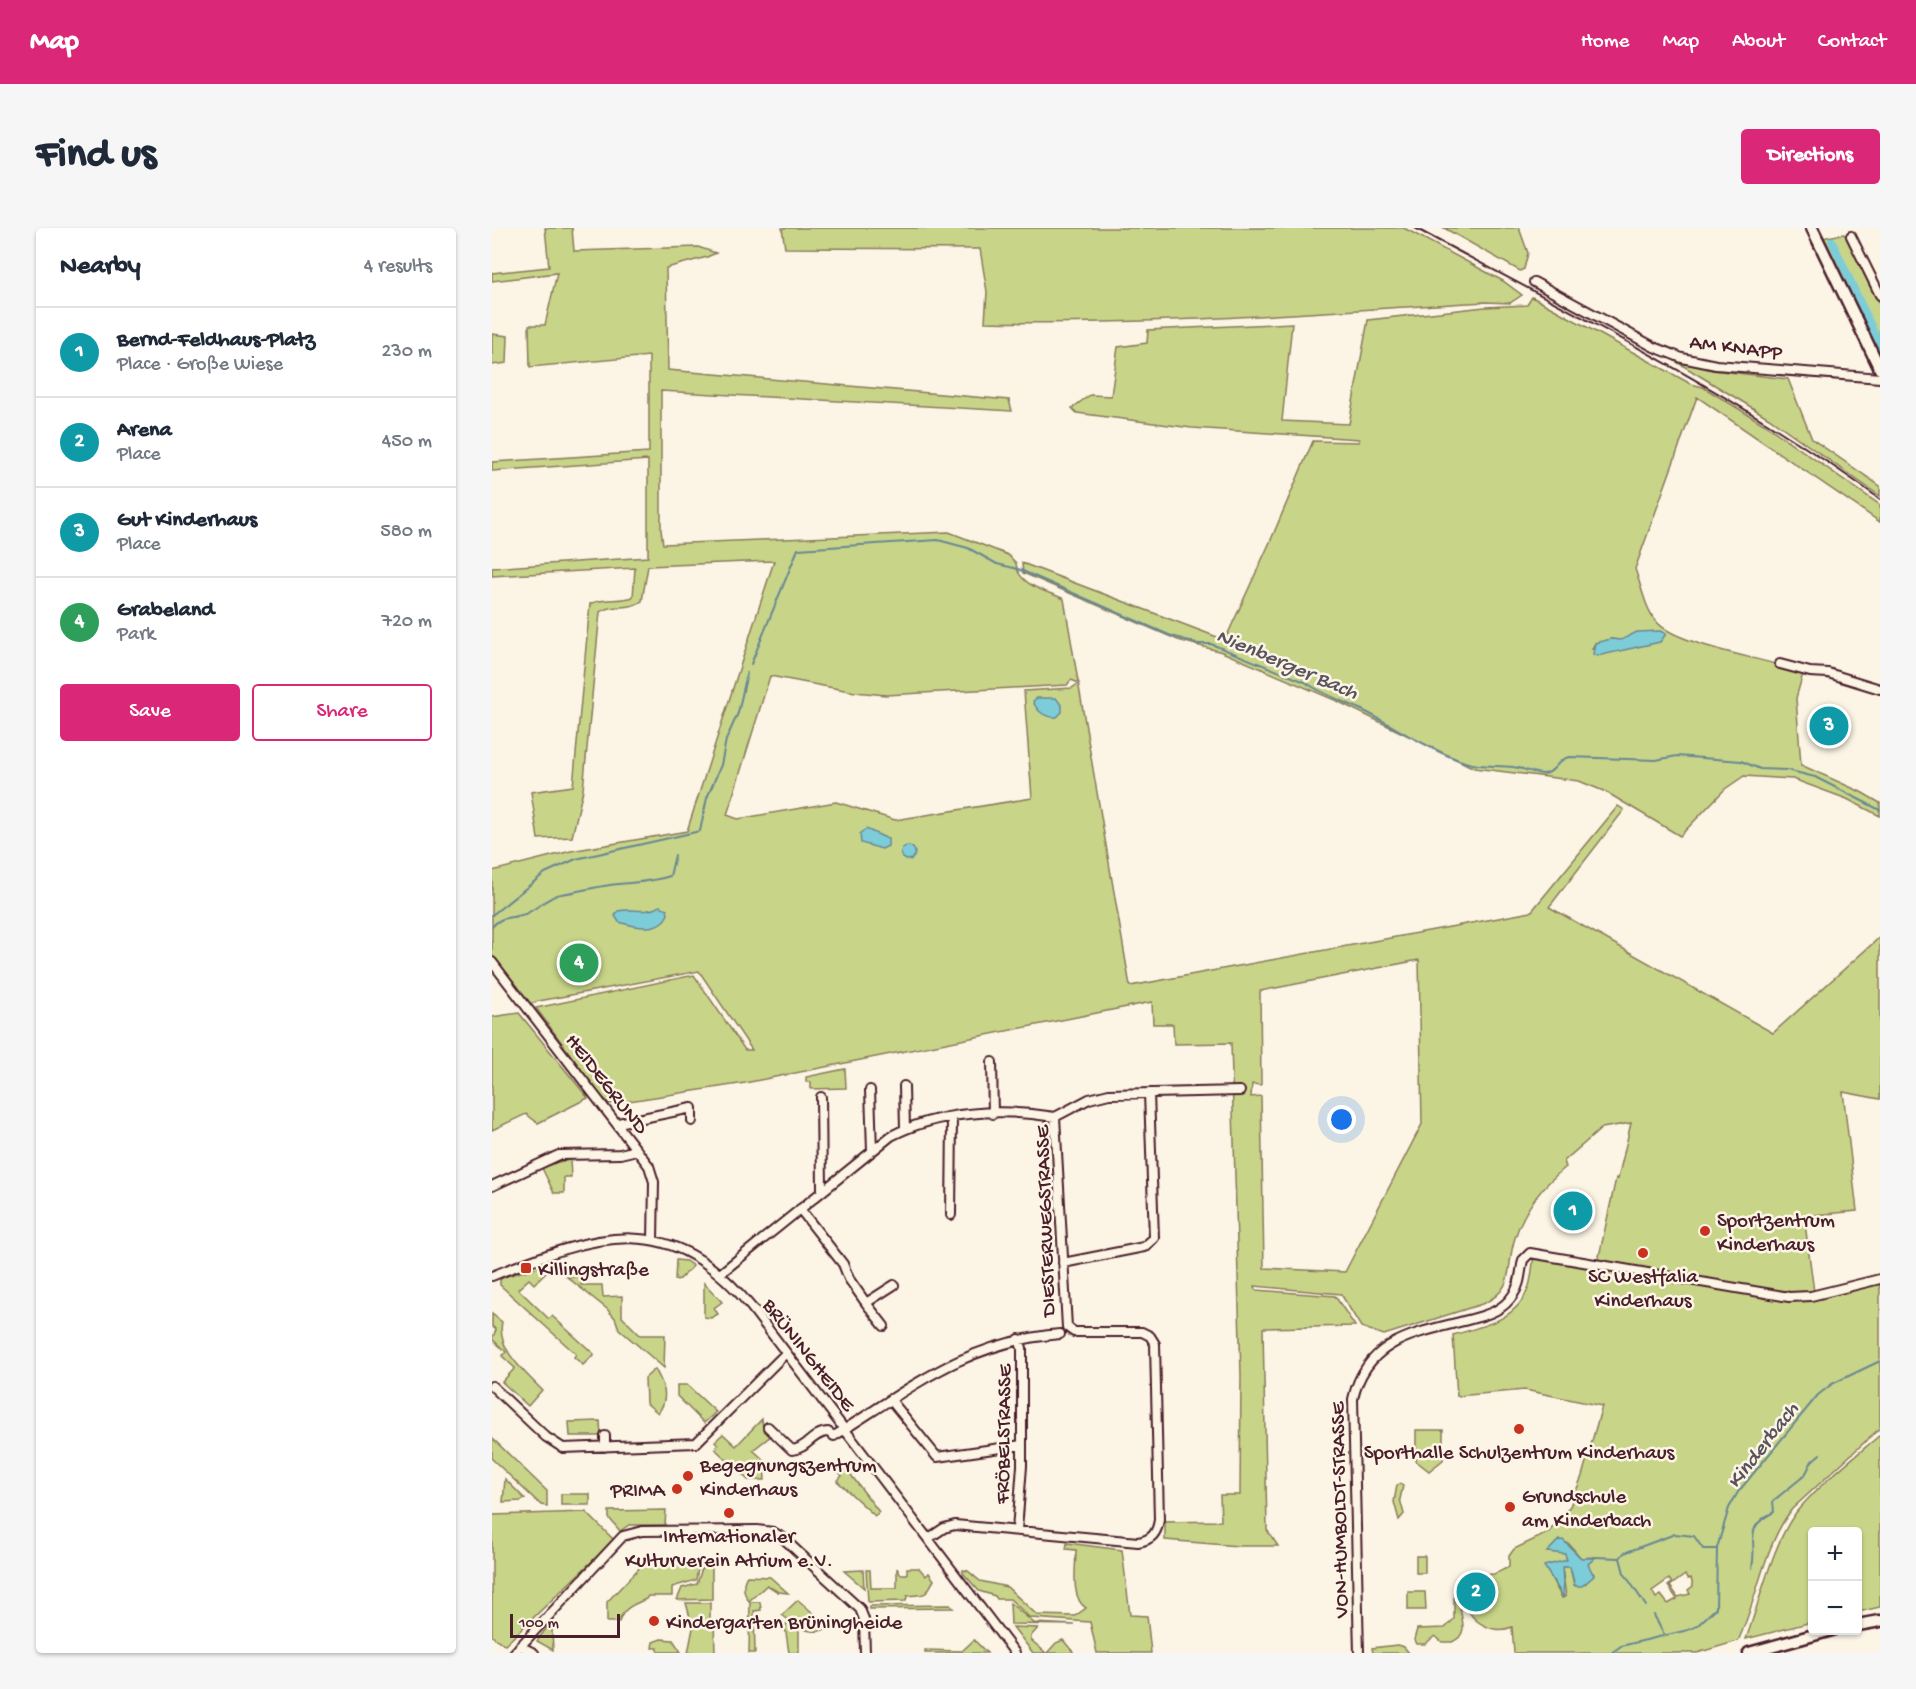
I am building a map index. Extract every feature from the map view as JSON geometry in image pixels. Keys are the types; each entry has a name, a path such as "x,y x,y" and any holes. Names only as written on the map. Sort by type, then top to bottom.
{"main road":[{"path":"1812,228 1880,369"},
{"path":"1862,1624 1880,1621"},
{"path":"1749,1653 1814,1635"}],"street":[{"path":"1851,236 1880,295"},
{"name":"AM KNAPP","path":"1534,282 1642,341 1682,358 1716,365 1880,378"},
{"path":"1780,664 1810,672 1828,673 1880,689"},
{"name":"HEIDEGRUND","path":"492,962 649,1166 654,1182 653,1240"},
{"path":"992,1062 993,1114"},
{"path":"904,1086 905,1129"},
{"path":"870,1090 872,1151"},
{"name":"DIESTERWEGSTRASSE","path":"1017,1530 1138,1542 1148,1540 1156,1532 1160,1520 1154,1341 1142,1332 1070,1330 1066,1322 1054,1117 1100,1096 1240,1091"},
{"path":"1063,1263 1144,1247 1154,1238 1149,1093"},
{"path":"821,1097 822,1190"},
{"path":"618,1124 692,1108 692,1121"},
{"path":"721,1274 822,1190 872,1151 905,1129 918,1123 952,1117 993,1114 1054,1117"},
{"path":"951,1215 953,1208 952,1117"},
{"path":"492,1186 559,1155 620,1154 637,1150"},
{"path":"800,1209 843,1264 849,1279 884,1326"},
{"name":"BRÜNINGHEIDE","path":"492,1275 581,1244 622,1238 653,1240 692,1253 721,1274 786,1353 1015,1653"},
{"name":"VON-HUMBOLDT-STRASSE","path":"1359,1653 1352,1404 1359,1376 1376,1354 1392,1342 1496,1312 1505,1305 1518,1287 1522,1260 1527,1254 1652,1272 1789,1297 1811,1296 1880,1279"},
{"path":"866,1303 894,1286"},
{"path":"768,1427 792,1450 800,1449 820,1433 828,1432 834,1436 846,1430 890,1399 973,1353 1019,1339 1060,1334"},
{"name":"FRÖBELSTRASSE","path":"1017,1530 1022,1445 1022,1348 1019,1339"},
{"path":"492,1386 546,1437 563,1448 696,1443 786,1353"},
{"path":"890,1399 937,1457 1022,1445"},
{"path":"605,1436 605,1447"},
{"path":"929,1538 944,1528 955,1525 1017,1530"},
{"path":"514,1653 568,1593 627,1534 642,1531 757,1530 773,1532 783,1538 858,1607 864,1618 864,1653"},
{"path":"520,1646 534,1653"}],"green space":[{"path":"545,228 572,228 574,251 698,247 716,253 666,268 668,370 1009,400 1012,411 661,391 661,530 663,544 949,532 1008,555 1016,563 1021,577 1027,582 1064,599 1130,986 1531,912 1618,806 1624,810 1549,907 1773,1033 1880,937 1880,1099 1843,1092 1857,1211 1804,1216 1814,1292 1880,1283 1880,1428 1792,1509 1782,1524 1767,1556 1738,1641 1697,1653 1514,1653 1512,1627 1489,1628 1476,1620 1467,1608 1466,1600 1480,1600 1485,1596 1485,1589 1475,1579 1478,1575 1494,1574 1509,1567 1509,1556 1514,1549 1548,1533 1570,1506 1582,1476 1602,1406 1525,1390 1457,1396 1453,1335 1488,1325 1517,1307 1529,1286 1534,1257 1597,1266 1616,1178 1618,1179 1631,1123 1602,1128 1564,1161 1566,1167 1542,1190 1529,1208 1519,1228 1512,1249 1508,1276 1501,1291 1482,1304 1384,1335 1361,1327 1341,1294 1255,1286 1256,1290 1335,1296 1355,1326 1263,1328 1267,1530 1278,1546 1238,1546 1165,1540 1165,1522 1221,1521 1220,1495 1240,1495 1241,1375 1231,1043 1174,1044 1173,1024 1153,1024 1152,1002 745,1083 610,1104 600,1095 536,1008 694,975 745,1050 752,1050 699,971 523,1006 492,968 492,871 571,851 687,831 774,561 648,566 642,601 632,606 609,608 600,612 583,790 572,837 538,839 531,792 573,786 590,604 633,597 635,568 492,576 492,568 648,557 648,460 492,471 492,462 649,452 649,356 530,367 529,325 545,325 557,273 492,281 492,273 549,267","holes":["770,676 855,692 886,695 1067,685 1071,680 1078,683 1072,688 1024,691 1032,798 895,820 836,802 738,819 727,815","1419,960 1422,1124 1345,1272 1264,1268 1261,1096 1251,1097 1252,1084 1261,1085 1260,991","1559,1540 1569,1544 1581,1558 1595,1557 1588,1564 1594,1574 1585,1584 1574,1585 1570,1567 1562,1567 1566,1596 1562,1598 1547,1570 1552,1564 1563,1563 1567,1559 1564,1553 1548,1552","1685,1575 1688,1579 1691,1578 1693,1586 1688,1590 1690,1594 1678,1597 1670,1586","1669,1579 1672,1583 1668,1586 1677,1599 1668,1604 1661,1595 1656,1598 1652,1591"]},
{"path":"782,228 1404,228 1503,281 1522,295 1510,303 1485,302 1235,317 1110,322 985,322 987,292 980,249 785,248"},
{"path":"1444,228 1519,228 1528,253 1524,269 1520,271"},
{"path":"1843,234 1848,237 1880,305 1880,359 1822,238"},
{"path":"1532,297 1691,384 1703,387 1767,426 1880,505 1880,522 1697,397 1635,569 1649,610 1665,629 1694,642 1730,652 1775,664 1782,662 1805,667 1796,698 1801,765 1880,803 1880,816 1847,799 1793,779 1744,776 1725,789 1680,836 1606,792 1579,781 1474,768 1337,701 1222,652 1178,640 1023,573 1022,563 1225,640 1313,441 1359,442 1359,439 1192,428 1077,413 1072,408 1090,395 1111,396 1118,347 1147,343 1148,330 1292,323 1282,421 1349,424 1368,320 1485,307 1527,305","holes":["1611,639 1648,644 1620,650 1592,649 1595,643"]},
{"path":"492,334 508,336 507,363 492,365"},
{"path":"1667,356 1712,370 1788,379 1812,439 1880,486 1880,496 1769,418"},
{"path":"519,1013 588,1098 538,1123 526,1114 492,1130 492,1017"},
{"path":"845,1069 846,1088 811,1089 811,1082 806,1082 806,1077"},
{"path":"570,1160 571,1177 564,1177 564,1193 554,1193 542,1168"},
{"path":"676,1260 686,1261 693,1266 680,1279 675,1280"},
{"path":"544,1265 548,1270 534,1284 529,1279 518,1289 549,1319 552,1316 594,1354 583,1365 574,1357 576,1354 500,1285 500,1280 504,1277"},
{"path":"567,1277 581,1277 581,1285 602,1285 603,1297 622,1296 622,1317 640,1335 665,1335 664,1368 619,1329 615,1318 607,1309"},
{"path":"704,1283 722,1302 714,1308 718,1314 711,1318 704,1317"},
{"path":"492,1314 502,1322 503,1341 513,1359 542,1390 528,1406 502,1382 515,1368 502,1356 506,1352 492,1339 496,1330 492,1326"},
{"path":"655,1369 665,1395 658,1413 646,1403 645,1378"},
{"path":"677,1385 687,1385 716,1412 704,1423 677,1396"},
{"path":"762,1419 763,1429 772,1435 753,1450 764,1460 765,1480 748,1480 715,1449 718,1445 715,1441 723,1434 736,1446"},
{"path":"600,1421 601,1436 570,1436 569,1422"},
{"path":"1416,1430 1443,1430 1443,1460 1429,1471 1416,1461"},
{"path":"1880,1435 1880,1607 1862,1611 1862,1527 1808,1527 1808,1623 1746,1639 1774,1554 1789,1523 1798,1510 1837,1471"},
{"path":"492,1438 547,1491 547,1506 541,1505 492,1459"},
{"path":"845,1467 879,1512 875,1516 837,1481 842,1476 839,1472"},
{"path":"505,1479 525,1499 503,1502"},
{"path":"1397,1485 1403,1486 1400,1499 1404,1514 1399,1520 1394,1502"},
{"path":"561,1494 590,1494 590,1505 561,1505"},
{"path":"666,1510 665,1525 629,1525 620,1531 609,1518 609,1511"},
{"path":"586,1512 614,1540 505,1645 492,1636 492,1515"},
{"path":"1067,1543 1122,1550 1130,1615 1147,1616 1151,1653 1097,1653 1090,1622 1030,1618 1010,1599 997,1599 995,1596 979,1591 963,1573 963,1570 968,1571 980,1581 1007,1587 1037,1615 1075,1616 1086,1608 1081,1603 1076,1590 1076,1550 1066,1549"},
{"path":"1416,1556 1425,1556 1425,1573 1416,1573"},
{"path":"699,1563 696,1580 672,1587 672,1596 648,1596 626,1610 619,1622 607,1622 607,1602 643,1564"},
{"path":"703,1565 712,1566 712,1599 677,1600 682,1588 697,1584"},
{"path":"897,1568 900,1574 907,1574 907,1568 919,1568 926,1576 929,1573 934,1580 927,1592 907,1596 906,1601 868,1602 866,1570 870,1570 871,1588 897,1588"},
{"path":"863,1570 864,1588 844,1571"},
{"path":"747,1576 770,1577 788,1593 778,1592 767,1585 749,1601 744,1589"},
{"path":"1408,1592 1425,1592 1426,1610 1408,1610"},
{"path":"1454,1592 1460,1597 1462,1634 1452,1642 1442,1642 1435,1636 1425,1644 1416,1644 1414,1640 1417,1629 1445,1628 1454,1619"},
{"path":"798,1600 829,1627 810,1631 798,1627 782,1615"},
{"path":"750,1602 760,1602 761,1610 754,1611 755,1653 749,1653"},
{"path":"686,1603 710,1603 710,1621 714,1621 715,1653 688,1653 693,1628"},
{"path":"1010,1603 1034,1623 1075,1625 1011,1624"},
{"path":"950,1605 953,1608 869,1609 869,1606"},
{"path":"788,1622 799,1631 799,1653 789,1653 785,1626"},
{"path":"548,1626 552,1630 553,1650 537,1641"},
{"path":"1013,1627 1038,1628 1031,1636 1031,1640 1046,1653 1033,1653"},
{"path":"661,1639 673,1640 681,1652 658,1652 658,1648 652,1648 653,1642"},
{"path":"974,1640 987,1653 925,1653 925,1650 962,1651"},
{"path":"1063,1640 1074,1653 1047,1653 1056,1643"},
{"path":"1397,1645 1404,1647 1409,1653 1373,1653 1372,1648"}],"water":[{"path":"1660,631 1666,634 1660,642 1597,656 1593,654 1595,643 1611,639 1621,640 1637,632"},
{"path":"1037,698 1056,698 1062,706 1062,712 1057,717 1042,714 1033,701"},
{"path":"866,829 888,839 888,846 882,849 861,843 860,833"},
{"path":"905,846 911,846 915,853 911,860 905,860 901,856 901,850"},
{"path":"660,906 667,909 668,914 659,924 653,926 639,927 625,924 619,922 615,916 618,911 649,910"},
{"path":"1563,1540 1581,1558 1595,1558 1588,1564 1594,1576 1582,1586 1575,1586 1570,1567 1562,1567 1564,1598 1544,1566 1567,1560 1565,1554 1547,1552 1558,1541"}],"waterway":[{"path":"1832,241 1880,346"},
{"name":"Nienberger Bach","path":"751,664 798,549 938,540 968,548 997,564 1018,569 1169,635 1198,644 1211,644 1305,682 1325,694 1375,716 1428,746 1468,763 1513,767 1544,774 1569,757 1656,760 1677,756 1741,761 1760,769 1787,770 1815,777 1880,810"},
{"name":"Nienberger Bach","path":"492,915 545,873 576,859 700,831 707,798 721,765 726,740 738,713 747,673"},
{"path":"492,927 503,919 529,912 557,895 670,876 675,855"},
{"name":"Kinderbach","path":"1611,1653 1621,1646 1688,1630 1697,1626 1716,1608 1717,1548 1729,1508 1738,1492 1818,1395 1832,1384 1880,1361"},
{"path":"1752,1568 1753,1535 1758,1523 1774,1512 1773,1501 1805,1475 1812,1461 1820,1454"},
{"path":"1646,1606 1624,1573 1620,1558 1624,1553 1675,1534 1694,1536 1703,1549 1716,1549"},
{"path":"1595,1557 1619,1558"},
{"path":"1654,1615 1664,1635"}],"railway":[{"path":"1415,228 1711,389 1825,460 1880,499"}],"place":[{"name":"Gut Kinderhaus","path":"1829,726"},
{"name":"Grabeland","path":"579,963"},
{"name":"Bernd-Feldhaus-Platz","path":"1573,1211"},
{"name":"Sportzentrum Kinderhaus","path":"1705,1231"},
{"name":"SC Westfalia Kinderhaus","path":"1643,1253"},
{"name":"Killingstraße","path":"526,1268"},
{"name":"Sporthalle Schulzentrum Kinderhaus","path":"1519,1429"},
{"name":"Begegnungszentrum Kinderhaus","path":"688,1476"},
{"name":"PRIMA","path":"677,1489"},
{"name":"Grundschule am Kinderbach","path":"1510,1507"},
{"name":"Internationaler Kulturverein Atrium e.V.","path":"729,1513"},
{"name":"Arena","path":"1476,1592"},
{"name":"Kindergarten Brüningheide","path":"654,1621"}]}
